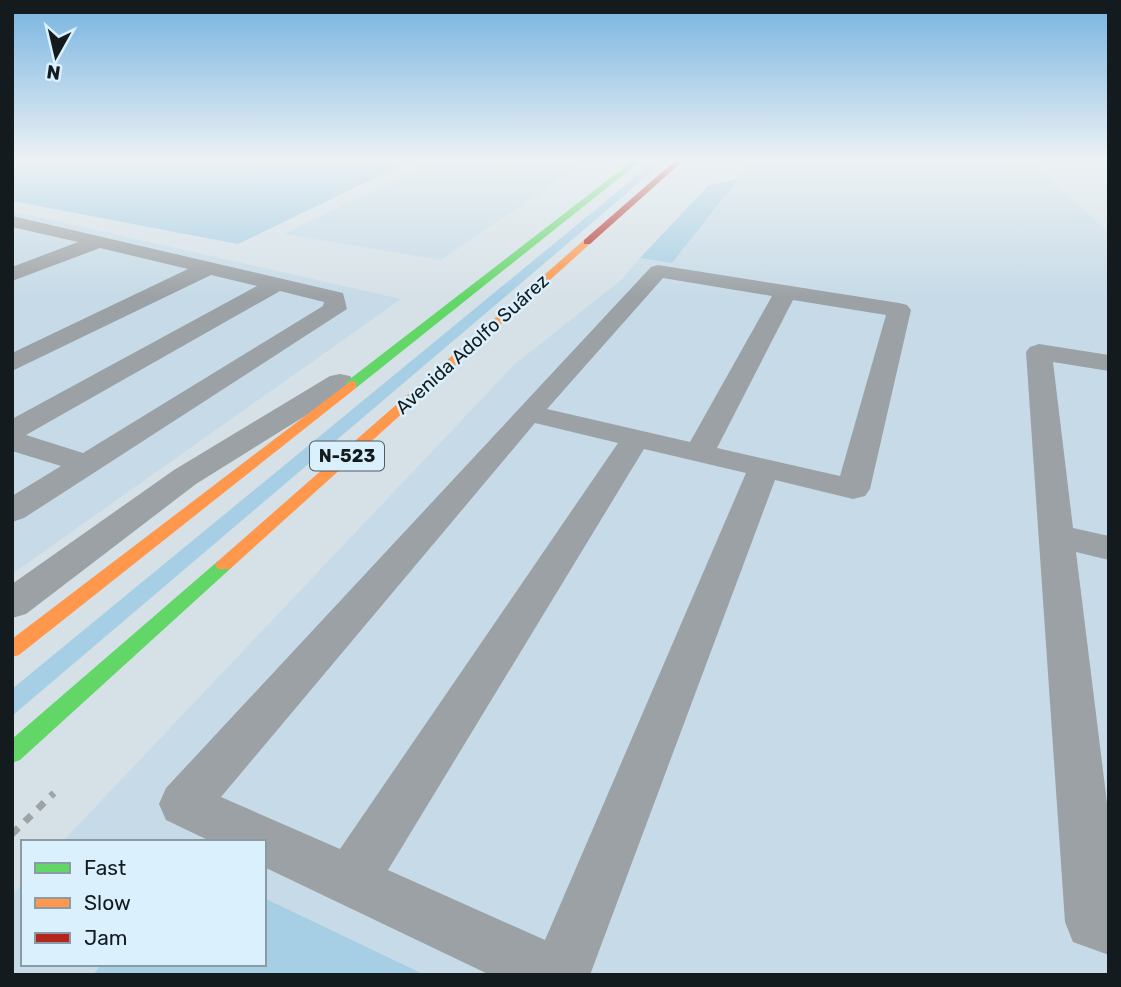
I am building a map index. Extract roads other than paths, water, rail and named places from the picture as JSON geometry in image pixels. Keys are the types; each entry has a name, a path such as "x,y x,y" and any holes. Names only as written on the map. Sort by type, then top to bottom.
{"highway":[{"name":"Avenida Adolfo Suárez","path":"12,650 581,205"},
{"name":"Avenida Adolfo Suárez","path":"12,753 629,205"}],"lane":[{"path":"12,221 335,298 335,309 12,511"},
{"path":"12,275 97,242"},
{"path":"12,363 208,268"},
{"path":"263,840 184,804 528,413 658,271 899,310 853,489 528,413"},
{"path":"12,431 278,284"},
{"path":"699,453 786,292"},
{"path":"12,604 185,477 413,337"},
{"path":"1109,363 1039,352 1093,922 1109,927"},
{"path":"351,880 636,438"},
{"path":"12,440 87,464"},
{"path":"560,975 764,468"},
{"path":"1056,536 1109,548"},
{"path":"266,841 555,975"}]}
